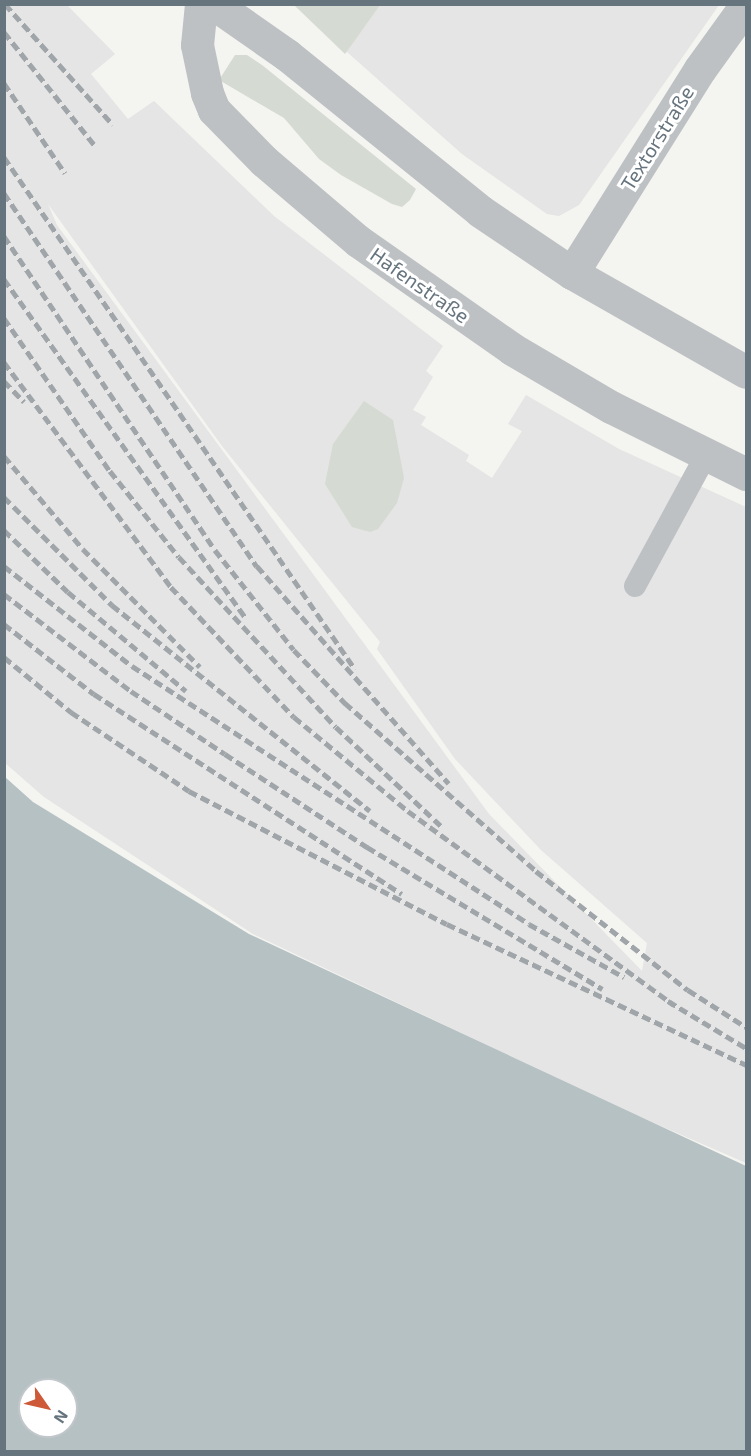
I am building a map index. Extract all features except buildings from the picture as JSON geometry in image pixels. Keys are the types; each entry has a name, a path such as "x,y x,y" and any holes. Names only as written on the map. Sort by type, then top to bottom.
{"street":[{"name":"Hafenstraße","path":"201,4 197,45 207,93 214,110 264,160 358,241 512,349 706,455 747,474"},
{"path":"214,4 287,55 480,211 572,273 747,372"},
{"name":"Textorstraße","path":"572,273 700,69 747,5"}],"lane":[{"path":"635,586 706,455"}],"shaded area":[{"path":"5,5 67,5 115,54 91,74 128,119 154,101 274,216 443,346 426,371 433,377 413,410 426,417 421,425 469,455 466,461 492,478 522,431 508,424 526,395 619,449 746,507 746,1163 615,1106 253,934 44,797 5,763","holes":["48,204 222,446 380,642 377,649 455,759 541,850 647,943 642,971 489,814 57,225"]},
{"path":"294,5 719,5 579,205 559,216 547,214 462,154"},
{"path":"294,5 380,5 345,54"},
{"path":"235,55 247,55 262,65 416,189 410,200 402,207 392,204 341,175 319,159 284,118 219,80"},
{"path":"364,401 393,420 404,478 397,503 378,529 370,532 352,527 325,484 333,444"},
{"path":"5,777 33,802 249,934 746,1166 746,1451 5,1451"}],"railway":[{"path":"5,4 113,125"},
{"path":"4,32 96,147"},
{"path":"4,83 65,173"},
{"path":"4,157 355,669"},
{"path":"4,193 257,566 449,784"},
{"path":"4,236 215,550 294,650 345,703 536,871 688,990 746,1027"},
{"path":"4,279 245,617"},
{"path":"4,318 110,471 179,557 336,727 441,826"},
{"path":"4,362 171,587 294,717 408,811 674,1005"},
{"path":"4,381 24,402"},
{"path":"4,456 83,549 200,667"},
{"path":"4,497 112,605 370,811"},
{"path":"4,530 68,592 186,691"},
{"path":"4,566 132,666 529,924 624,977"},
{"path":"4,594 131,691 225,754 367,847 602,989"},
{"path":"4,624 94,694 402,894"},
{"path":"4,657 71,712 189,791 447,924 746,1065"},
{"path":"668,1001 746,1048"}]}
